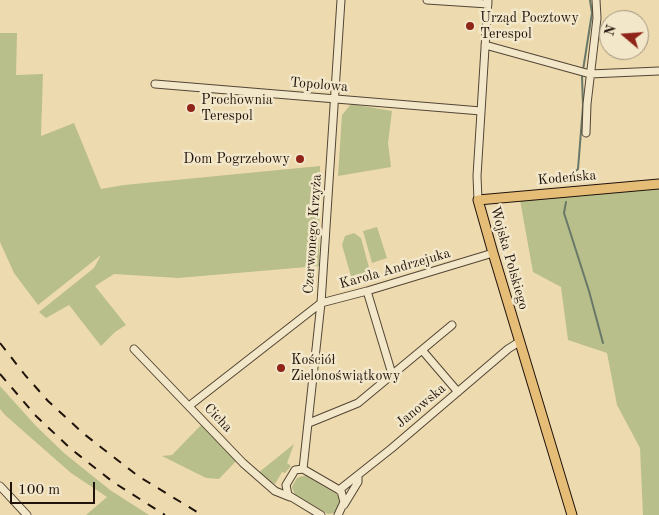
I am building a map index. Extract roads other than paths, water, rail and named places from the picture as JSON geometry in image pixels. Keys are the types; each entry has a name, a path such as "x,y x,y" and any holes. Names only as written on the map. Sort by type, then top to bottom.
{"main road":[{"name":"Kodeńska","path":"478,200 659,184"},
{"name":"Wojska Polskiego","path":"478,200 572,515"}],"street":[{"name":"Czerwonego Krzyża","path":"304,469 321,303 341,0"},
{"path":"427,0 488,2"},
{"path":"586,133 586,104 597,18 596,0"},
{"name":"Wojska Polskiego","path":"478,200 477,178 488,2"},
{"path":"485,45 590,74 659,71"},
{"name":"Topolowa","path":"156,84 481,111"},
{"name":"Karola Andrzejuka","path":"189,406 321,303 493,253"},
{"path":"367,291 392,374"},
{"path":"309,423 358,403 452,325"},
{"name":"Janowska","path":"339,490 508,349 520,342"},
{"name":"Cicha","path":"134,349 243,463 276,491 290,496 321,515"},
{"path":"422,350 458,392"},
{"path":"290,496 286,490 287,482 295,470 304,469 339,490 344,497 344,505"},
{"path":"338,515 358,482 358,475"},
{"path":"0,486 27,515"}],"waterway":[{"path":"583,70 592,13 590,0"},
{"path":"566,183 568,178 578,169 583,106 582,76"},
{"path":"566,202 564,213 589,291 603,343"}],"railway":[{"path":"0,343 48,401 84,434 138,476 202,515"},
{"path":"0,374 36,416 71,449 113,482 165,515"}],"place":[{"name":"Urząd Pocztowy Terespol","path":"470,26"},
{"name":"Prochownia Terespol","path":"191,108"},
{"name":"Dom Pogrzebowy","path":"300,159"},
{"name":"Kościół Zielonoświątkowy","path":"281,368"}]}
